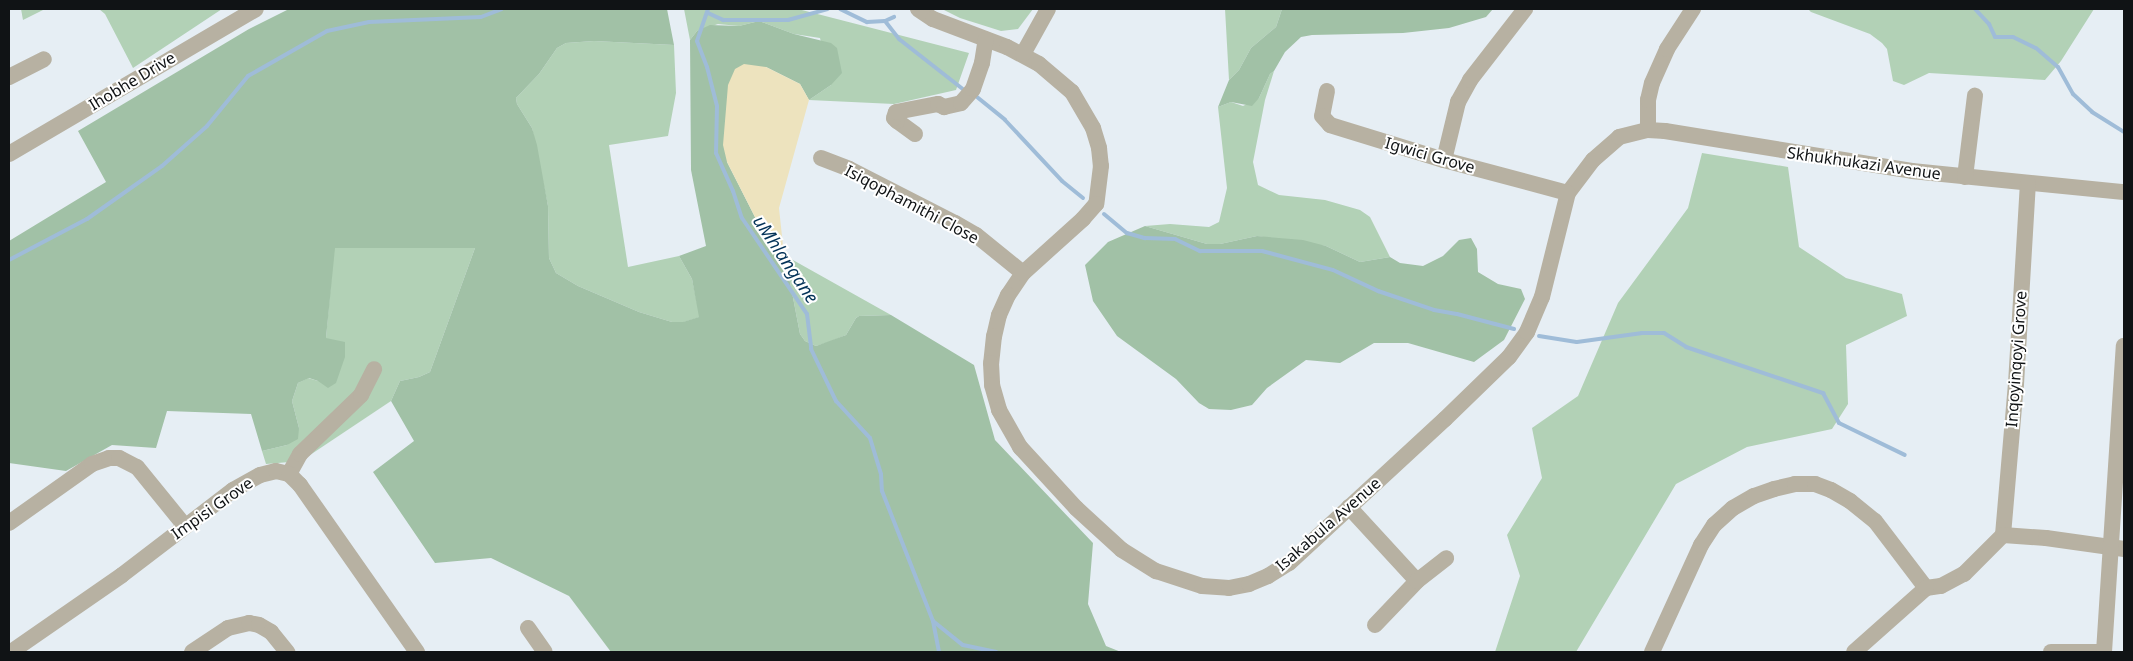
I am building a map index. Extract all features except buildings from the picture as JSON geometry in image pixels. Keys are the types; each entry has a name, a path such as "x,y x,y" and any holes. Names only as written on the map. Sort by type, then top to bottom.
{"street":[{"name":"Ihobhe Drive","path":"9,154 252,9"},
{"name":"Isakabula Avenue","path":"918,9 933,19 1023,54 1056,76 1072,92 1093,128 1099,148 1101,166 1096,204 1083,219 1023,273 1008,295 999,315 994,336 991,363 992,385 999,410 1012,435 1035,466 1122,550 1156,571 1202,586 1229,588 1249,584 1268,576 1289,563 1482,385 1517,348 1527,332 1542,297 1568,193 1593,160 1610,147"},
{"path":"1023,54 1048,9"},
{"path":"1444,160 1452,119 1462,95 1495,46 1525,9"},
{"path":"1648,130 1648,100 1652,83 1667,49 1693,9"},
{"path":"915,134 894,118 896,112 938,104 944,108 961,104 974,89 986,39"},
{"path":"9,77 44,58"},
{"name":"Igwici Grove","path":"1327,91 1322,116 1330,125 1444,160 1568,193"},
{"path":"1965,177 1975,96"},
{"name":"Skhukhukazi Avenue","path":"1610,147 1619,137 1648,130 1912,171 2124,192"},
{"name":"Isiqophamithi Close","path":"821,158 848,169 955,223 976,235 1023,273"},
{"name":"Inqoyinqoyi Grove","path":"2003,535 2016,384 2028,183"},
{"path":"2052,652 2104,652 2118,549 2124,346"},
{"path":"374,369 361,395 300,454 289,474 300,485 417,652"},
{"path":"9,523 92,464 109,458 119,458 137,467 185,526"},
{"name":"Impisi Grove","path":"11,652 122,575 234,490 260,475 276,471 289,474"},
{"path":"1652,652 1702,545 1714,525 1733,508 1754,496 1795,484 1815,484 1831,490 1850,501 1874,521 1926,588"},
{"path":"1349,506 1417,580"},
{"path":"1854,652 1926,588 1941,586 1964,574 2003,535 2046,538 2118,549"},
{"path":"1375,625 1417,580 1446,558"},
{"path":"192,652 228,628 249,623 259,625 271,632 287,652"},
{"path":"528,628 545,652"}],"green space":[{"path":"21,9 45,9 23,20"},
{"path":"99,9 222,9 133,68 105,14"},
{"path":"289,9 667,9 674,45 594,41 566,43 557,48 539,74 516,98 517,104 532,128 537,145 548,206 549,258 556,273 578,286 639,312 672,322 683,322 699,317 692,279 679,256 706,246 691,170 690,40 697,31 710,25 739,26 759,21 794,34 831,43 837,48 842,73 831,85 809,100 800,84 766,67 727,162 758,223 784,255 783,267 790,282 800,334 805,341 816,346 846,335 859,316 891,315 974,365 995,440 1093,543 1088,604 1106,646 1121,652 611,652 569,596 491,558 435,563 373,472 414,441 391,401 400,381 419,377 430,372 475,248 335,248 326,338 345,342 345,357 336,383 328,388 318,381 309,378 298,383 292,401 299,428 298,439 287,445 262,451 251,414 167,411 156,448 112,445 66,471 9,463 9,241 106,182 78,131 249,29"},
{"path":"684,9 798,9 969,53 956,90 894,104 809,100 831,85 820,38 794,34 759,21 739,26 718,24 697,31 690,40"},
{"path":"942,9 1033,9 1018,29 1001,31 960,18"},
{"path":"1225,9 1282,9 1276,27 1251,48 1239,70 1229,80"},
{"path":"1282,9 1493,9 1486,17 1449,28 1403,33 1312,35 1301,37 1285,52 1274,71 1270,74 1259,98 1252,106 1231,102 1218,107 1229,80 1239,70 1251,48 1276,27"},
{"path":"1808,9 2094,9 2061,61 2045,80 1929,73 1904,85 1893,81 1887,49 1882,43 1870,34 1811,12"},
{"path":"594,41 674,45 676,93 668,136 609,145 628,267 679,256 692,279 700,317 684,322 672,322 639,312 578,286 556,273 549,258 548,206 532,128 517,104 516,98 539,74 557,48 566,43"},
{"path":"1274,71 1265,100 1253,162 1258,185 1279,195 1325,200 1360,210 1370,217 1390,257 1360,262 1326,246 1257,236 1220,244 1207,244 1145,226 1170,224 1209,227 1219,222 1227,188 1218,107 1231,102 1243,106 1259,98 1270,74"},
{"path":"1702,153 1788,167 1799,247 1846,278 1902,294 1907,316 1846,345 1848,404 1832,429 1747,447 1676,484 1576,652 1495,652 1520,576 1507,535 1542,478 1532,428 1578,396 1618,303 1688,208"},
{"path":"1145,226 1207,244 1220,244 1257,236 1303,240 1326,246 1360,262 1390,257 1400,263 1423,266 1443,256 1459,240 1471,238 1477,249 1478,272 1498,284 1521,289 1525,299 1504,340 1474,362 1408,343 1374,343 1340,363 1306,360 1267,388 1252,405 1231,410 1209,409 1199,403 1176,379 1117,336 1093,301 1085,265 1108,242"},
{"path":"334,248 475,248 430,372 419,377 400,381 391,401 301,461 266,464 262,451 287,445 299,428 292,401 298,383 308,378 318,381 326,338"},
{"path":"784,255 891,315 859,316 846,335 816,346 805,341 800,334 790,282 783,267"}],"sand":[{"path":"744,64 766,67 800,84 809,100 779,208 784,255 758,223 727,162 723,145 728,85 735,69"}],"waterway":[{"path":"9,260 87,219 162,166 207,126 248,76 327,31 369,22 481,17 502,9"},
{"name":"uMhlangane","path":"708,9 697,41 707,67 717,106 716,153 733,191 742,218 807,314 811,349 836,401 870,438 881,474 882,491 933,621 939,652"},
{"path":"708,13 723,20 788,20 828,9"},
{"path":"840,9 867,22 885,21 894,17"},
{"path":"1975,9 1989,24 1995,37 2013,37 2036,48 2058,67 2073,94 2092,112 2124,132"},
{"path":"885,21 899,39 964,90"},
{"path":"977,97 1005,120 1062,181 1083,198"},
{"path":"1104,214 1127,233 1145,238 1175,239 1200,251 1262,251 1333,270 1378,291 1434,310 1514,329"},
{"path":"1539,336 1577,342 1642,333 1664,333 1686,347 1823,393 1839,423 1905,455"},
{"path":"933,621 963,645 996,652"}]}
